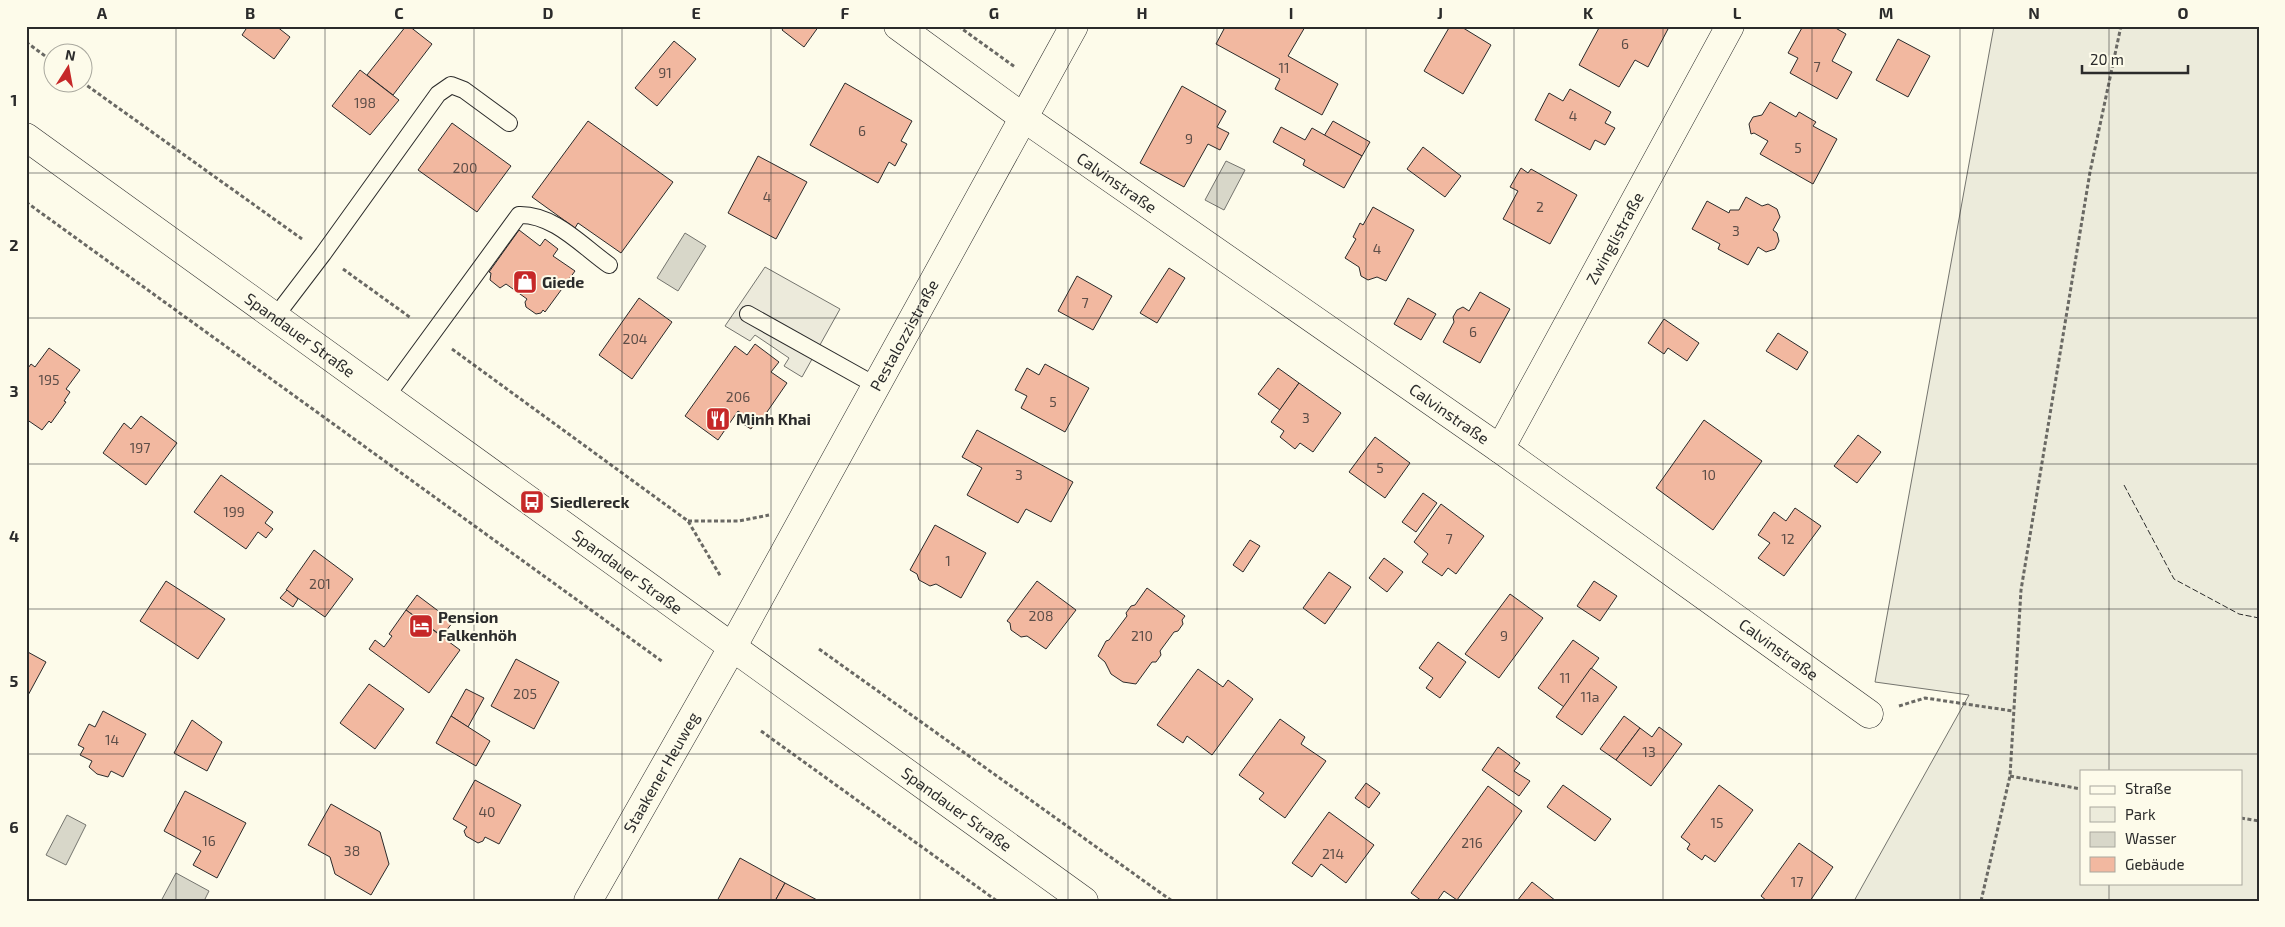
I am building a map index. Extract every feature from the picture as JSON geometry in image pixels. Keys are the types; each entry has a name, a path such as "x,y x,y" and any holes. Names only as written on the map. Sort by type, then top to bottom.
{"street":[{"name":"Calvinstraße","path":"898,26 1024,118 1500,449 1869,714"},
{"name":"Pestalozzistraße","path":"733,646 1074,26"},
{"name":"Zwinglistraße","path":"1500,449 1730,26"},
{"name":"Spandauer Straße","path":"26,137 1084,901"},
{"name":"Staakener Heuweg","path":"588,901 733,646"}],"lane":[{"path":"275,317 328,248 438,94 450,85 464,90 509,123"},
{"path":"386,397 519,215 531,215 549,221 609,266"},
{"path":"748,314 875,385"}],"path":[{"path":"958,26 1041,86"},
{"path":"1981,901 2010,776 2021,590 2090,172 2121,26"},
{"path":"26,42 42,54"},
{"path":"26,202 663,662"},
{"path":"688,521 739,521 774,514"},
{"path":"819,649 1172,901"},
{"path":"1869,714 1925,698 2013,712"},
{"path":"761,731 997,901"},
{"path":"2010,776 2080,789"},
{"path":"2242,818 2259,821"}],"green space":[{"path":"1994,26 2259,26 2259,901 1854,901 1969,695 1875,682"}],"shaded area":[{"path":"765,267 840,309 802,377 784,366 789,358 755,335 750,341 725,326"}],"water":[{"path":"1226,161 1245,170 1224,210 1205,200"},
{"path":"685,233 706,246 678,291 657,278"},
{"path":"67,815 86,825 66,865 46,855"},
{"path":"176,873 209,891 204,901 161,901"}],"building":[{"path":"248,26 276,26 290,37 274,59 242,35"},
{"path":"406,26 409,26 432,44 393,95 367,75"},
{"path":"785,26 819,26 804,47 782,30"},
{"path":"1218,26 1305,27 1288,56 1338,84 1322,115 1275,89 1280,79 1216,44 1224,29"},
{"path":"1450,26 1460,26 1491,45 1463,94 1424,71"},
{"path":"1600,26 1663,26 1668,29 1648,67 1635,60 1619,87 1579,65"},
{"path":"1803,26 1832,26 1846,34 1832,61 1852,72 1837,99 1790,73 1798,58 1788,53"},
{"path":"1898,39 1930,56 1908,97 1876,80"},
{"path":"674,41 696,59 657,106 635,88"},
{"path":"360,70 399,100 370,135 332,106"},
{"path":"845,83 912,121 901,141 907,144 895,166 889,162 878,183 810,145"},
{"path":"1182,86 1226,111 1217,127 1229,133 1220,150 1208,144 1184,187 1140,163"},
{"path":"1570,89 1611,112 1605,123 1615,128 1605,145 1595,140 1590,150 1535,120 1549,93 1563,101"},
{"path":"1770,102 1796,117 1799,112 1816,122 1813,126 1837,139 1813,184 1760,154 1768,141 1754,133 1751,134 1749,124 1753,117 1762,115"},
{"path":"588,121 673,182 621,253 578,223 575,228 532,197"},
{"path":"1333,121 1370,142 1362,156 1324,136"},
{"path":"452,123 511,166 477,212 418,170"},
{"path":"1281,127 1305,140 1312,128 1362,156 1344,188 1303,165 1305,160 1273,142"},
{"path":"1423,147 1461,176 1445,197 1407,169"},
{"path":"758,156 807,182 776,239 728,213"},
{"path":"1521,168 1528,173 1531,169 1577,195 1550,244 1503,219 1518,191 1510,187"},
{"path":"1746,197 1762,206 1768,204 1777,209 1780,217 1773,230 1777,233 1779,241 1775,249 1766,252 1758,247 1748,265 1718,249 1720,244 1692,229 1707,201 1729,213 1730,210 1739,210"},
{"path":"1373,207 1414,230 1386,281 1377,277 1368,280 1361,276 1359,267 1345,258 1356,239 1353,237 1360,223 1363,225"},
{"path":"519,230 540,246 545,239 558,249 553,256 575,271 545,312 543,310 541,313 536,314 526,307 525,302 527,299 506,284 500,288 490,280 491,273 489,272"},
{"path":"1169,268 1185,278 1157,323 1140,313"},
{"path":"1077,276 1112,296 1093,330 1058,311"},
{"path":"1480,292 1510,309 1480,363 1443,342 1454,322 1453,317 1457,310 1463,307 1469,311"},
{"path":"639,298 672,322 632,379 599,355"},
{"path":"1408,298 1436,314 1421,340 1394,324"},
{"path":"1664,319 1699,343 1687,361 1668,348 1664,354 1648,343"},
{"path":"1778,333 1808,352 1797,370 1766,351"},
{"path":"755,344 779,362 771,372 787,383 758,425 755,423 751,429 740,422 745,416 738,411 718,440 685,416 735,346 747,355"},
{"path":"49,348 80,370 66,389 70,392 64,401 66,402 51,423 49,421 42,430 26,419 26,371 31,364 35,367"},
{"path":"1045,364 1089,388 1065,432 1021,408 1027,396 1015,390 1027,368 1039,375"},
{"path":"1278,368 1299,383 1280,410 1258,394"},
{"path":"1299,383 1341,413 1313,452 1300,443 1295,449 1280,437 1284,431 1271,422"},
{"path":"141,416 177,443 146,485 103,453 124,423 131,429"},
{"path":"1704,420 1762,461 1713,530 1656,488"},
{"path":"977,430 1073,482 1051,522 1026,509 1018,523 967,495 982,468 962,457"},
{"path":"1858,435 1881,452 1857,483 1834,466"},
{"path":"1375,437 1410,463 1385,498 1349,472"},
{"path":"221,475 273,512 265,523 273,529 266,538 258,532 246,549 194,512"},
{"path":"1423,493 1437,503 1416,532 1402,522"},
{"path":"1441,504 1484,536 1456,574 1448,568 1442,576 1422,562 1428,554 1414,542"},
{"path":"1795,508 1821,526 1784,576 1758,558 1770,543 1758,535 1774,512 1786,521"},
{"path":"935,525 986,553 961,598 936,584 930,586 919,580 917,574 910,570"},
{"path":"1250,540 1260,546 1243,572 1233,565"},
{"path":"314,550 353,579 325,617 286,590"},
{"path":"1384,558 1403,572 1387,592 1369,578"},
{"path":"1329,572 1351,587 1325,624 1303,608"},
{"path":"166,581 225,619 198,659 140,621"},
{"path":"1037,581 1076,610 1046,649 1027,636 1021,637 1011,630 1010,623 1007,621"},
{"path":"1594,581 1617,596 1600,621 1577,606"},
{"path":"1147,588 1185,616 1182,620 1183,624 1178,631 1174,632 1160,651 1161,655 1156,662 1152,662 1136,684 1123,682 1111,674 1105,662 1098,656 1106,641 1109,640 1127,616 1126,613 1131,606 1135,605"},
{"path":"287,590 298,599 293,607 280,598"},
{"path":"1510,594 1543,618 1499,678 1465,654"},
{"path":"417,595 453,622 442,636 406,610"},
{"path":"406,610 460,650 429,693 369,649 375,640 384,647 392,636 389,634"},
{"path":"1573,640 1599,658 1564,707 1538,688"},
{"path":"1438,642 1466,662 1440,698 1426,688 1433,678 1419,668"},
{"path":"26,651 46,662 26,699"},
{"path":"516,659 559,682 534,729 491,706"},
{"path":"1591,668 1617,687 1582,735 1556,717"},
{"path":"1198,669 1223,687 1228,680 1253,699 1212,755 1187,736 1183,743 1157,725"},
{"path":"369,684 404,709 375,749 340,723"},
{"path":"466,689 484,698 468,727 451,716"},
{"path":"103,711 146,734 123,777 111,771 108,777 97,774 89,767 92,761 80,755 84,748 78,745 89,724 95,727"},
{"path":"451,716 490,741 476,766 436,743"},
{"path":"1624,716 1640,728 1616,760 1600,749"},
{"path":"1280,719 1305,737 1301,744 1326,761 1285,818 1259,799 1264,793 1239,775"},
{"path":"192,720 222,742 207,771 174,753"},
{"path":"1659,727 1682,744 1651,786 1616,760 1640,728 1652,737"},
{"path":"1498,747 1520,763 1514,771 1530,781 1519,796 1482,770"},
{"path":"475,780 521,805 499,844 485,837 483,841 478,843 466,836 464,831 467,827 453,819"},
{"path":"1366,783 1380,793 1369,808 1355,798"},
{"path":"1563,785 1611,819 1595,841 1547,807"},
{"path":"1719,785 1753,810 1715,862 1705,855 1702,860 1687,849 1690,844 1681,837"},
{"path":"1488,786 1522,811 1457,900 1444,891 1437,901 1422,901 1411,893"},
{"path":"185,791 246,823 217,878 193,865 201,851 164,831"},
{"path":"331,804 380,832 389,864 371,895 335,874 330,857 308,845"},
{"path":"1329,812 1374,845 1346,883 1321,864 1312,877 1292,863"},
{"path":"1799,843 1833,867 1810,901 1767,901 1761,896"},
{"path":"740,858 785,883 775,901 717,901"},
{"path":"1532,882 1556,901 1517,901"},
{"path":"785,883 819,901 775,901"}],"fence":[{"path":"2124,485 2174,579 2239,614 2259,618"}],"place":[{"name":"Giede","path":"525,282"},
{"name":"Minh Khai","path":"718,419"},
{"name":"Siedlereck","path":"532,502"},
{"name":"Pension Falkenhöh","path":"421,626"}]}
